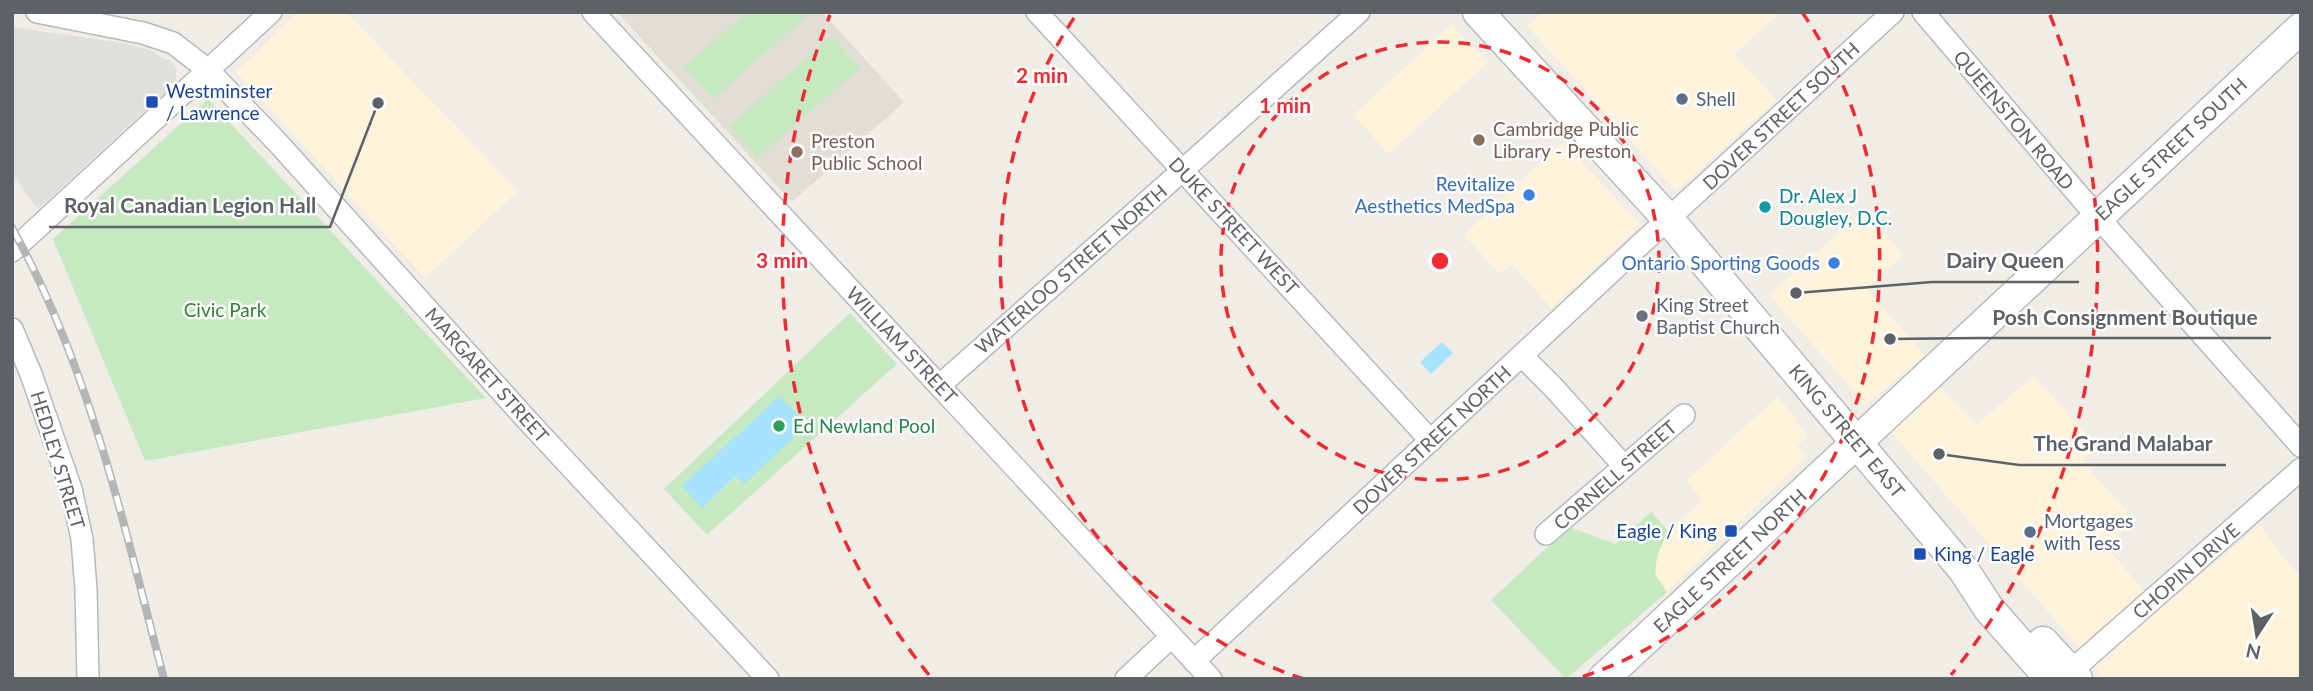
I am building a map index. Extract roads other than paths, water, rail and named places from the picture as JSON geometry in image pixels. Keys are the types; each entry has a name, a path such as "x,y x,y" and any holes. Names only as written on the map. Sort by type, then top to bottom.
{"main road":[{"name":"KING STREET EAST","path":"1478,12 1669,220 1963,569 2005,600 2067,676"},
{"name":"EAGLE STREET SOUTH","path":"1856,442 2301,28"},
{"name":"EAGLE STREET NORTH","path":"1603,679 1856,442"}],"street":[{"name":"MARGARET STREET","path":"37,12 143,33 173,43 207,69 278,143 528,421 768,679"},
{"path":"12,251 271,12"},
{"name":"WILLIAM STREET","path":"593,12 1211,679"},
{"name":"DUKE STREET WEST","path":"1037,12 1431,441"},
{"name":"WATERLOO STREET NORTH","path":"940,385 1359,12"},
{"name":"DOVER STREET SOUTH","path":"1669,220 1893,12"},
{"name":"QUEENSTON ROAD","path":"1923,12 2098,218 2301,446"},
{"name":"DOVER STREET NORTH","path":"1194,661 1669,220"},
{"name":"HEDLEY STREET","path":"12,329 31,374 71,489 82,539 88,679"},
{"path":"1522,356 1624,466"},
{"name":"CORNELL STREET","path":"1546,534 1684,415"},
{"name":"CHOPIN DRIVE","path":"2067,676 2301,469"},
{"path":"1126,679 1171,637"}],"water":[{"path":"1442,342 1453,353 1431,374 1420,362"},
{"path":"779,396 807,425 744,484 736,476 702,508 682,486"}],"railway":[{"path":"12,228 39,281 84,391 119,506 164,679"}],"place":[{"name":"Shell","path":"1682,99"},
{"name":"Westminster / Lawrence","path":"152,102"},
{"name":"Royal Canadian Legion Hall","path":"378,103"},
{"name":"Cambridge Public Library - Preston","path":"1479,140"},
{"name":"Preston Public School","path":"797,152"},
{"name":"Revitalize Aesthetics MedSpa","path":"1529,195"},
{"name":"Dr. Alex J Dougley, D.C.","path":"1765,207"},
{"name":"Ontario Sporting Goods","path":"1834,263"},
{"name":"Dairy Queen","path":"1796,293"},
{"name":"King Street Baptist Church","path":"1642,316"},
{"name":"Posh Consignment Boutique","path":"1890,339"},
{"name":"Ed Newland Pool","path":"779,426"},
{"name":"The Grand Malabar","path":"1939,454"},
{"name":"Eagle / King","path":"1731,531"},
{"name":"Mortgages with Tess","path":"2030,532"},
{"name":"King / Eagle","path":"1920,554"}],"park label":[{"name":"Civic Park","path":"225,310"}]}
